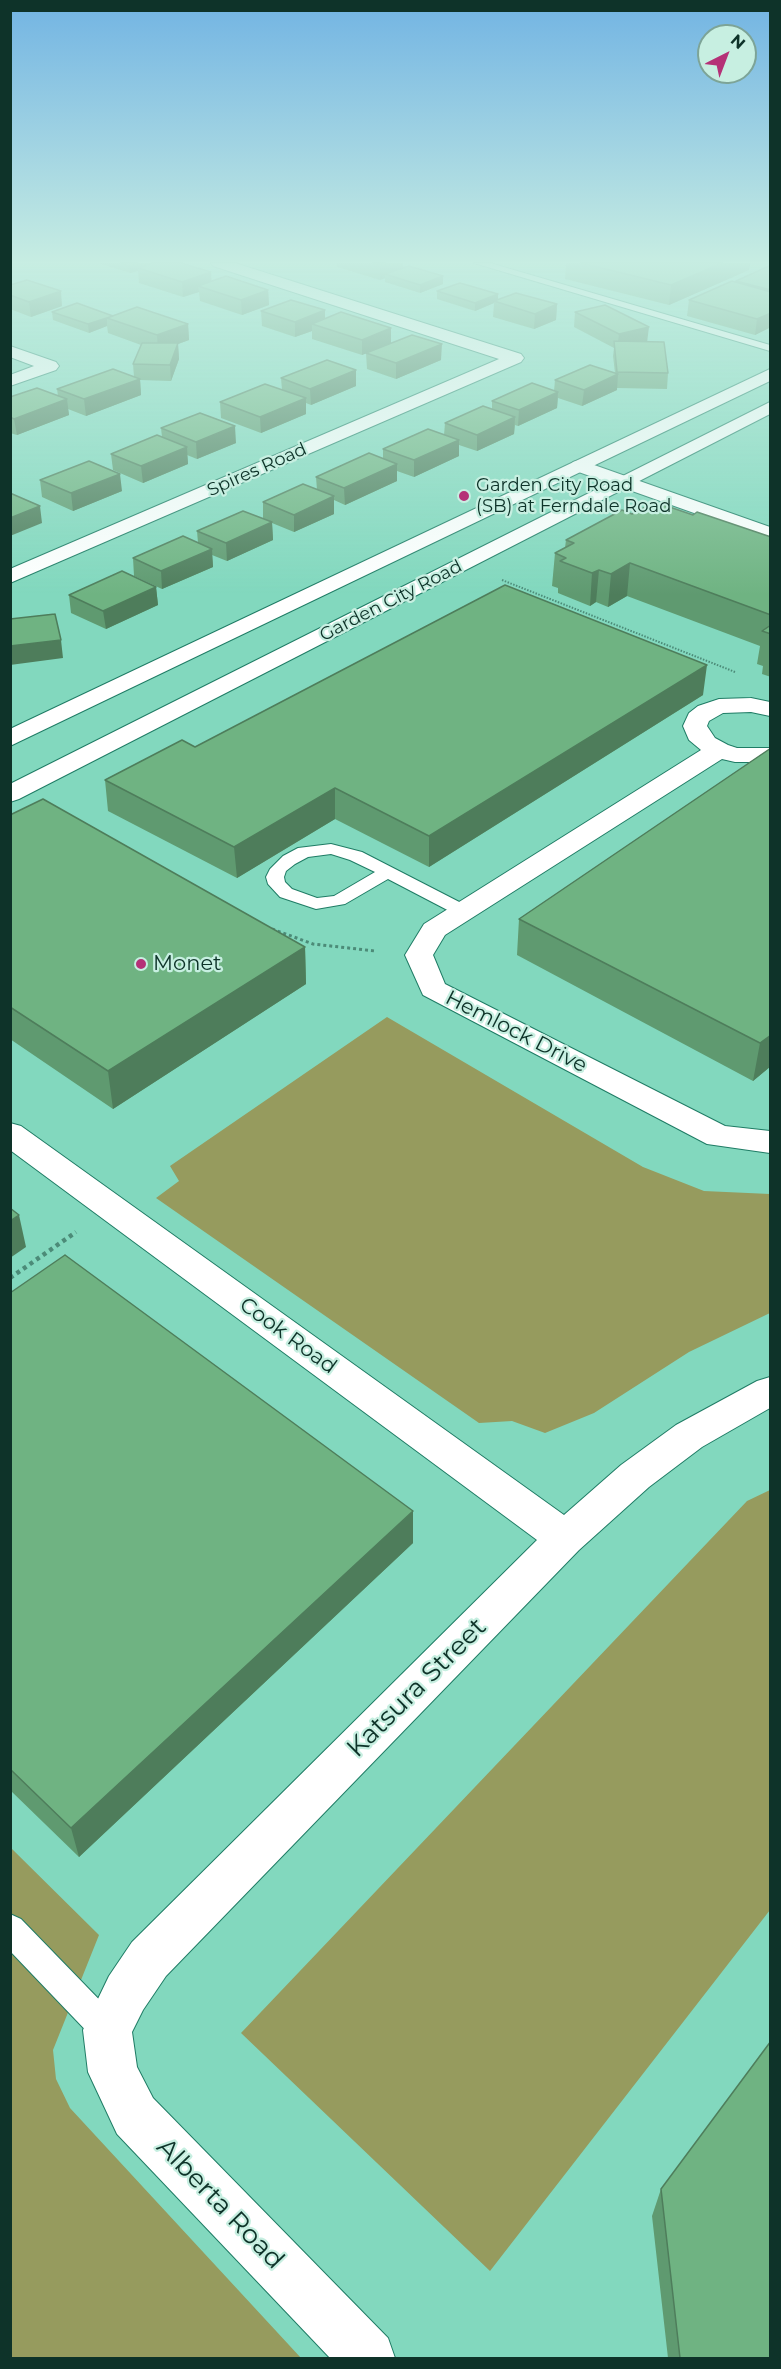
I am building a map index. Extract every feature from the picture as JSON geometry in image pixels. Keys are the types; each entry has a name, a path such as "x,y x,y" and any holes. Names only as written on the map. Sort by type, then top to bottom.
{"street":[{"path":"10,381 30,374"},
{"name":"Spires Road","path":"10,577 479,374"},
{"name":"Garden City Road","path":"10,739 771,374"},
{"name":"Garden City Road","path":"10,794 771,407"},
{"path":"580,466 771,534"},
{"path":"771,709 734,704 707,711 698,718 695,726 698,735 719,750 735,755 771,755"},
{"name":"Hemlock Drive","path":"719,750 434,930 419,955 433,989 718,1136 771,1142"},
{"name":"Cook Road","path":"10,1134 565,1538"},
{"name":"Katsura Street","path":"107,2030 126,1993 149,1959 565,1538 635,1476 689,1436 771,1391"},
{"name":"Alberta Road","path":"107,2030 113,2072 135,2116 368,2358"}],"lane":[{"path":"388,872 339,900 315,904 286,893 277,884 275,877 279,869 289,860 304,852 331,849 356,856 388,872 464,911"},
{"path":"10,1929 107,2030"}],"path":[{"path":"465,564 738,674"},
{"path":"268,928 313,944 375,951"},
{"path":"10,1278 76,1233"}],"green space":[{"path":"387,1017 643,1167 704,1191 770,1194 770,1313 689,1352 594,1413 545,1433 512,1421 479,1423 156,1198 179,1181 170,1166"},
{"path":"770,1490 770,1910 490,2271 241,2033 747,1501"},
{"path":"10,1847 99,1935 53,2050 56,2079 70,2108 301,2358 11,2358"}],"building":[{"path":"100,374 125,374 140,379 84,399 57,389"},
{"path":"292,374 347,374 310,389 281,378"},
{"path":"570,374 618,374 584,390 555,380"},
{"path":"532,383 558,392 519,410 492,401"},
{"path":"265,384 306,398 260,417 220,402"},
{"path":"37,388 67,399 14,419 10,417 10,397"},
{"path":"483,406 515,417 477,435 445,423"},
{"path":"200,413 235,426 196,442 161,428"},
{"path":"428,429 459,440 414,460 383,449"},
{"path":"157,435 187,447 141,466 111,454"},
{"path":"369,453 397,464 344,488 316,477"},
{"path":"89,461 120,474 71,493 40,480"},
{"path":"303,484 334,496 294,515 263,502"},
{"path":"10,493 40,506 10,518"},
{"path":"655,502 693,515 697,512 771,537 771,615 630,563 611,574 599,570 592,573 560,561 566,558 555,553 574,543 566,540 622,510 632,514"},
{"path":"243,511 272,522 226,543 197,531"},
{"path":"183,536 212,549 161,571 133,558"},
{"path":"122,571 156,587 103,611 69,595"},
{"path":"505,585 707,665 429,836 335,788 234,847 105,780 182,740 195,747"},
{"path":"55,614 61,640 10,646 10,619"},
{"path":"771,625 771,634 762,631"},
{"path":"771,748 771,1035 760,1043 519,919"},
{"name":"Monet","path":"43,799 305,947 108,1071 10,1007 10,815"},
{"path":"10,1208 19,1215 10,1221"},
{"path":"65,1255 413,1511 71,1828 10,1769 10,1293"},
{"path":"771,2041 771,2358 680,2358 661,2189"}],"place":[{"name":"Garden City Road (SB) at Ferndale Road","path":"464,496"},
{"name":"Monet","path":"141,964"}]}
